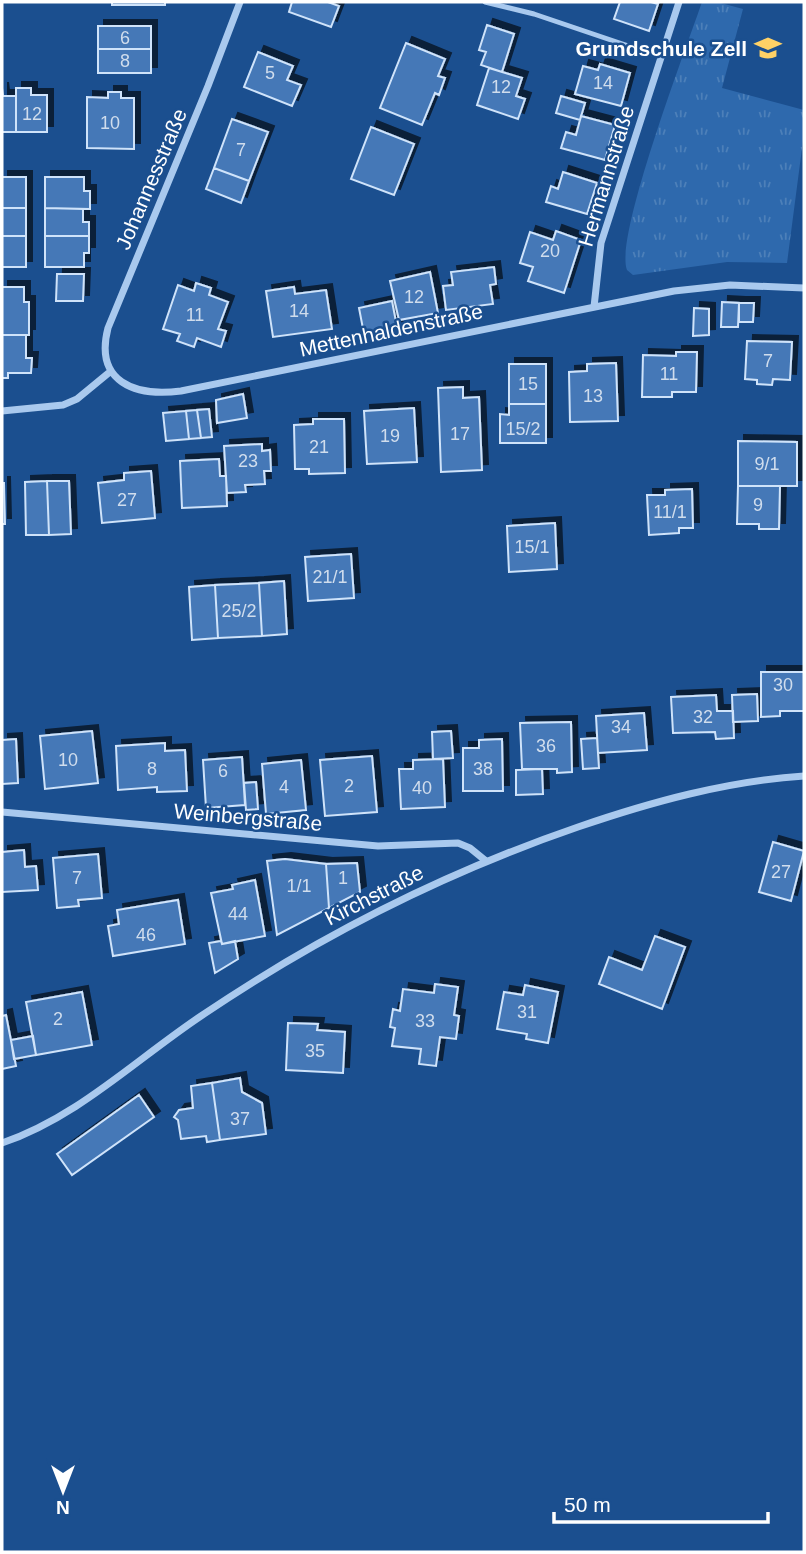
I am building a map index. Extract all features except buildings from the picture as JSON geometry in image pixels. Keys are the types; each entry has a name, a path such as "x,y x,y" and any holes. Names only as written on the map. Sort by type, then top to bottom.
{"street":[{"name":"Johannesstraße","path":"111,371 105,351 111,319 240,2"},
{"name":"Hermannstraße","path":"594,307 601,243 679,2"},
{"name":"Mettenhaldenstraße","path":"111,371 125,384 139,391 181,391 710,286 804,288"},
{"path":"2,411 63,405 77,399 111,371"},
{"name":"Kirchstraße","path":"2,1143 75,1107 201,1016 289,959 417,892 486,861 616,814 741,783 804,776"},
{"name":"Weinbergstraße","path":"2,812 378,846 458,843 470,848 486,861"}],"lane":[{"path":"485,2 534,14 661,57"}],"green space":[{"path":"702,2 717,2 743,9 722,88 804,110 804,133 787,263 727,262 633,275 627,270 626,251 631,220 668,97"}],"place":[{"name":"Grundschule Zell","path":"768,48"}]}
